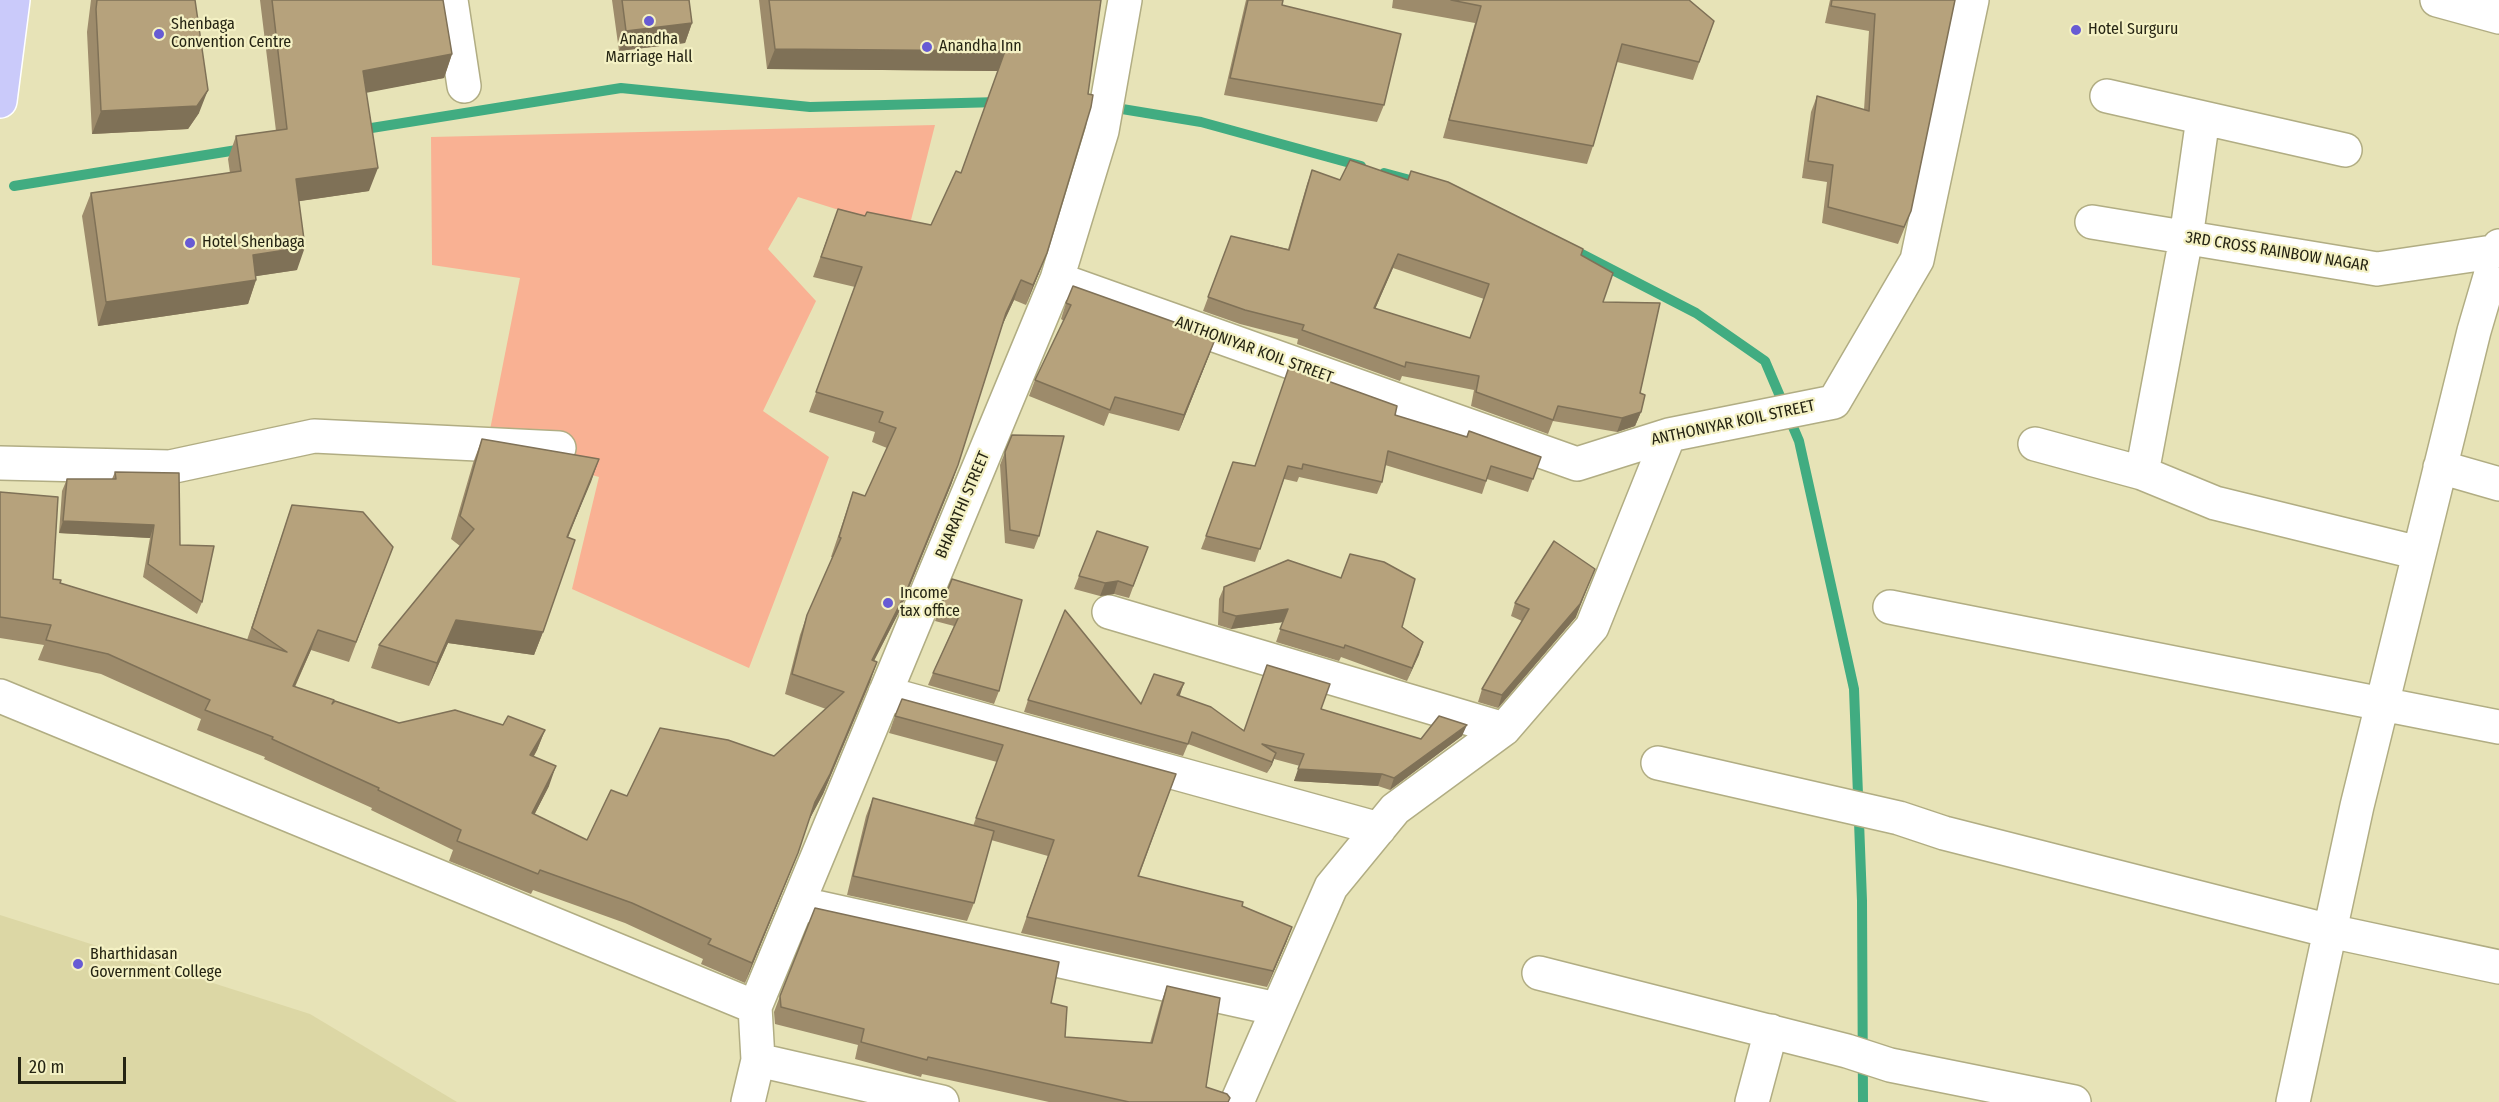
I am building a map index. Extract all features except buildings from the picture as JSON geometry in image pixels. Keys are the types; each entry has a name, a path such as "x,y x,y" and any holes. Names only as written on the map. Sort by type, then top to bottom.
{"main road":[{"path":"0,101 13,0"}],"street":[{"path":"451,0 464,86"},
{"name":"BHARATHI STREET","path":"755,1007 1057,279 1102,131 1125,0"},
{"name":"ANTHONIYAR KOIL STREET","path":"1057,279 1576,464 1669,435 1834,402 1917,260 1972,0"},
{"path":"2437,0 2499,17"},
{"path":"2107,96 2345,150"},
{"path":"2142,473 2186,238 2202,118"},
{"name":"3RD CROSS RAINBOW NAGAR","path":"2092,222 2378,268 2499,249"},
{"path":"2293,1102 2330,931 2419,553 2474,331 2499,249"},
{"path":"1237,1102 1331,887 1395,809 1504,729 1592,627 1669,435"},
{"path":"0,463 170,467 314,436 559,448"},
{"path":"2036,444 2142,473 2215,502 2419,553"},
{"path":"2440,467 2499,484"},
{"path":"1890,607 2499,727"},
{"path":"1108,612 1504,729"},
{"path":"885,693 1378,829"},
{"path":"0,696 755,1007 758,1060 748,1102"},
{"path":"1658,763 1899,818 1944,833 2330,931 2499,967"},
{"path":"798,903 1277,1009"},
{"path":"1539,973 1771,1031 1890,1065 2074,1102"},
{"path":"1752,1102 1771,1031"},
{"path":"758,1060 942,1102"}],"shaded area":[{"path":"935,125 908,232 798,197 768,249 816,301 763,411 829,457 749,668 572,589 599,477 487,445 520,278 432,265 431,137"},
{"name":"Bharthidasan Government College","path":"0,915 310,1014 457,1102 0,1102"}],"waterway":[{"path":"359,130 621,88 810,107 999,102"},
{"path":"1110,107 1201,122 1361,166"},
{"path":"14,186 243,149"},
{"path":"1384,173 1421,183"},
{"path":"1570,248 1696,313 1765,361 1799,441 1854,689 1862,901 1863,1102"}],"place":[{"name":"Anandha Marriage Hall","path":"649,21"},
{"name":"Hotel Surguru","path":"2076,30"},
{"name":"Shenbaga Convention Centre","path":"159,34"},
{"name":"Anandha Inn","path":"927,47"},
{"name":"Hotel Shenbaga","path":"190,243"},
{"name":"Income tax office","path":"888,603"},
{"name":"Bharthidasan Government College","path":"78,964"}]}
